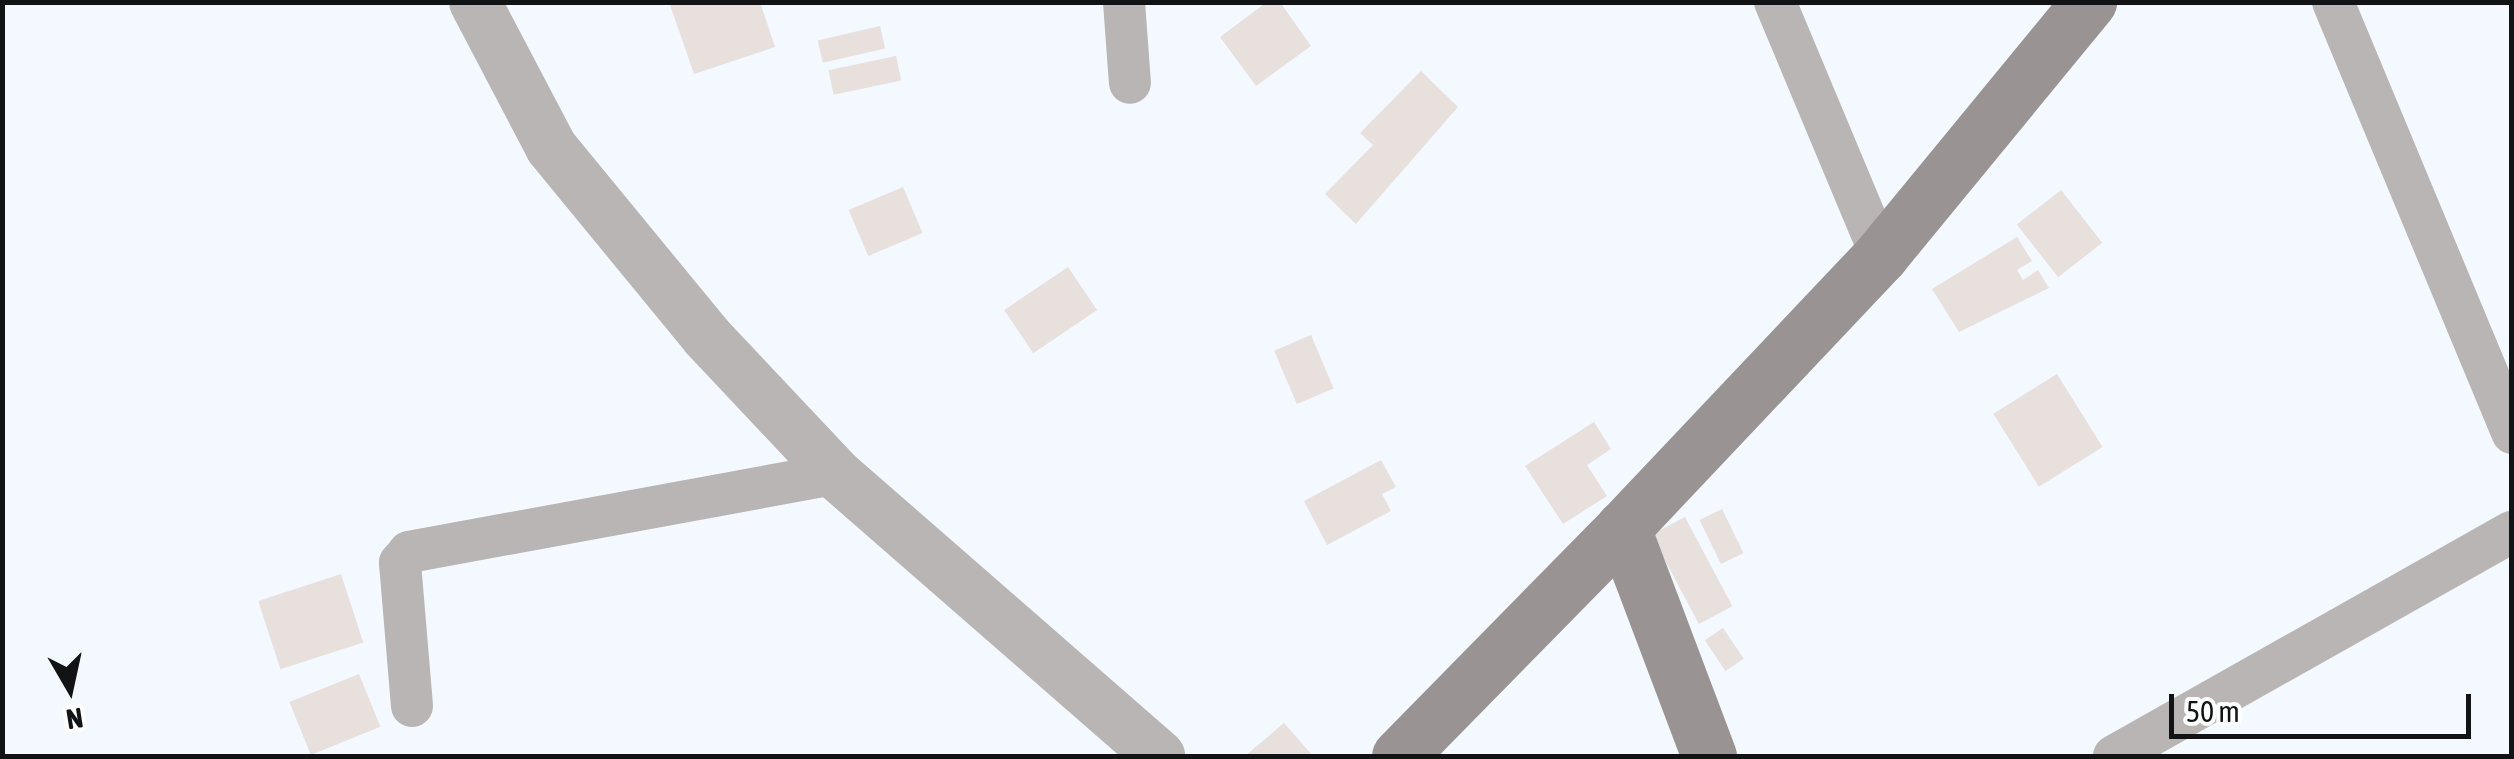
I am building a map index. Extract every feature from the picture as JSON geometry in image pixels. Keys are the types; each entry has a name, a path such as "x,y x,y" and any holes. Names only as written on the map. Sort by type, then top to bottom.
{"main road":[{"path":"1400,756 1623,528 1880,254 2089,2"},
{"path":"1623,528 1709,756"}],"street":[{"path":"475,2 551,147 836,474 1159,756"},
{"path":"1124,2 1130,83"},
{"path":"1775,2 1880,254"},
{"path":"2333,2 2512,433"},
{"path":"412,706 400,563 409,552 836,474"},
{"path":"2114,756 2512,532"}],"building":[{"path":"669,2 760,2 775,47 694,74"},
{"path":"1267,2 1280,2 1311,46 1256,86 1220,37"},
{"path":"880,26 885,48 823,63 818,40"},
{"path":"896,56 901,80 834,95 829,70"},
{"path":"1421,71 1458,107 1356,224 1325,194 1373,145 1360,133"},
{"path":"903,187 923,233 868,256 849,210"},
{"path":"2061,190 2102,243 2058,277 2017,224"},
{"path":"2017,237 2032,261 2017,270 2023,280 2038,270 2049,288 1959,332 1932,289"},
{"path":"1068,267 1097,310 1033,353 1004,310"},
{"path":"1311,335 1334,388 1297,404 1274,351"},
{"path":"2057,374 2103,447 2039,487 1993,414"},
{"path":"1594,422 1611,449 1587,465 1607,496 1563,524 1525,466"},
{"path":"1381,460 1396,487 1382,494 1391,511 1327,545 1304,501"},
{"path":"1722,509 1743,553 1721,564 1700,520"},
{"path":"1685,517 1732,606 1699,624 1651,535"},
{"path":"341,574 363,642 281,669 258,601"},
{"path":"1723,628 1744,659 1725,671 1705,640"},
{"path":"359,674 380,727 311,755 289,702"},
{"path":"1284,723 1313,756 1245,756"}]}
